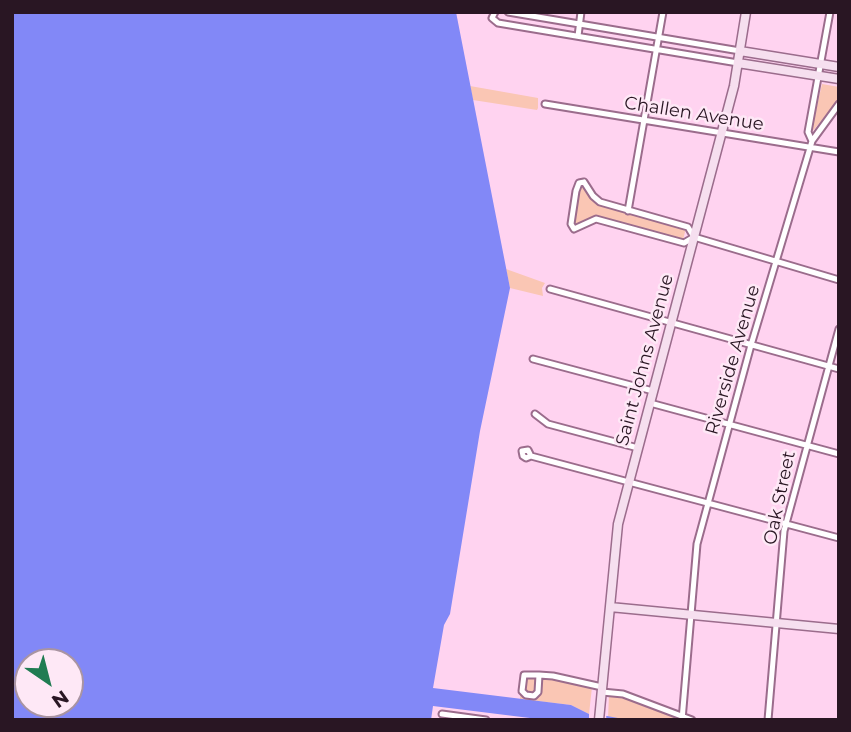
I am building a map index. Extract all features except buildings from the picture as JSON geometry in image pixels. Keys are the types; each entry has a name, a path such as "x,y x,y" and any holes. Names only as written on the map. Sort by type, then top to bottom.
{"main road":[{"name":"Saint Johns Avenue","path":"600,720 616,533 722,133 747,12"},
{"path":"740,51 839,67"},
{"path":"738,63 839,79"},
{"path":"610,607 839,629"}],"street":[{"path":"495,12 492,18 498,23 738,63"},
{"path":"508,12 740,51"},
{"path":"578,36 582,12"},
{"path":"628,211 663,12"},
{"name":"Riverside Avenue","path":"682,718 697,544 751,345 811,144 808,132 830,12"},
{"name":"Challen Avenue","path":"545,104 722,133 811,144 839,152"},
{"path":"811,144 839,104"},
{"path":"694,237 684,243 596,219 574,229 571,224 579,183 584,182 600,202 688,227 694,237 839,280"},
{"path":"550,289 839,369"},
{"name":"Oak Street","path":"768,720 786,524 839,329"},
{"path":"533,359 653,391"},
{"path":"650,403 839,453"},
{"path":"535,414 548,424 638,448"},
{"path":"531,456 839,538"},
{"path":"539,675 538,692 534,696 526,695 523,691 524,675 539,675 553,676 624,694 692,720"},
{"path":"442,714 486,720"}],"shaded area":[{"path":"12,12 456,12 510,288 480,431 450,614 444,625 433,688 571,705 589,714 589,718 546,720 433,706 431,720 12,720"},
{"path":"822,84 839,87 839,100 811,133"},
{"path":"470,86 538,98 538,108 537,110 473,100"},
{"path":"581,187 587,189 589,196 597,204 686,228 683,240 594,216 579,224 575,223 573,220"},
{"path":"506,269 545,283 542,288 543,296 510,288"},
{"path":"521,677 559,679 592,687 589,714 571,705 520,699"},
{"path":"609,695 623,697 680,720 608,719"}],"waterway":[{"path":"607,717 623,720"}]}
